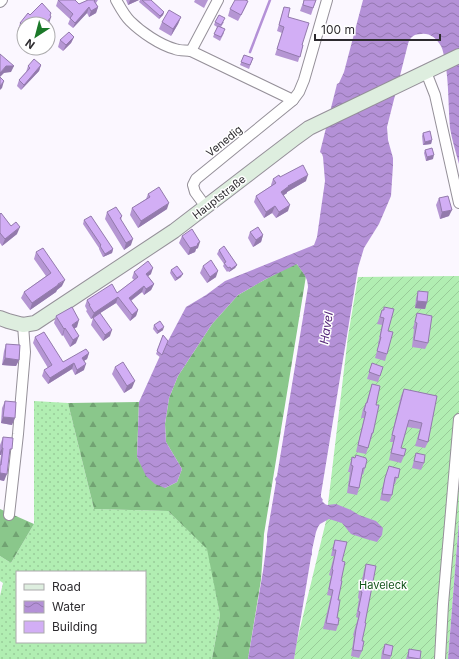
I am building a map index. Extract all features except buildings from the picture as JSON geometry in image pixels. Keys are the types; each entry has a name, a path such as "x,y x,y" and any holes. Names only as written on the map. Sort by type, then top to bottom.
{"main road":[{"name":"Hauptstraße","path":"23,325 35,323 163,239 309,128 459,56"},
{"path":"0,318 23,325"}],"street":[{"path":"116,0 130,21 144,33 164,45 177,50 191,51 293,100"},
{"path":"191,51 218,0"},
{"name":"Venedig","path":"206,207 195,192 193,185 196,179 293,100 304,80 327,0"},
{"path":"426,72 435,95 459,203"},
{"path":"9,515 26,352 23,325"},
{"path":"440,659 459,418"}],"green space":[{"path":"296,263 306,276 264,534 261,580 248,659 212,659 220,615 207,549 168,511 94,509 68,403 139,402 137,457 165,488 177,482 182,469 166,442 165,424 169,398 178,376 212,324 238,295"},
{"name":"Haveleck","path":"459,276 459,520 448,659 294,659 296,645 326,521 348,336 358,277"},
{"path":"34,401 68,403 94,509 168,511 208,549 220,615 212,659 0,659 0,596 3,583 0,581 0,556 11,563 34,524"},
{"path":"0,509 34,524 11,563 0,556"}],"water":[{"name":"Havel","path":"363,0 459,0 459,164 450,128 447,78 441,46 435,38 427,34 413,36 408,44 387,127 388,140 393,158 391,196 379,224 364,248 358,268 321,494 322,501 327,505 336,504 376,521 383,528 382,535 377,542 351,534 342,523 329,519 320,524 316,532 312,550 294,659 248,659 263,571 267,535 276,482 275,479 277,476 308,287 306,277 297,264 238,295 212,324 178,376 169,398 165,424 166,442 182,469 177,482 165,488 155,484 146,476 137,457 139,402 159,358 186,307 225,281 314,245 317,237 325,181 323,157 320,152 337,84 339,83 344,72"},
{"path":"459,520 459,659 448,659"}],"waterway":[{"path":"250,52 270,0"}]}
